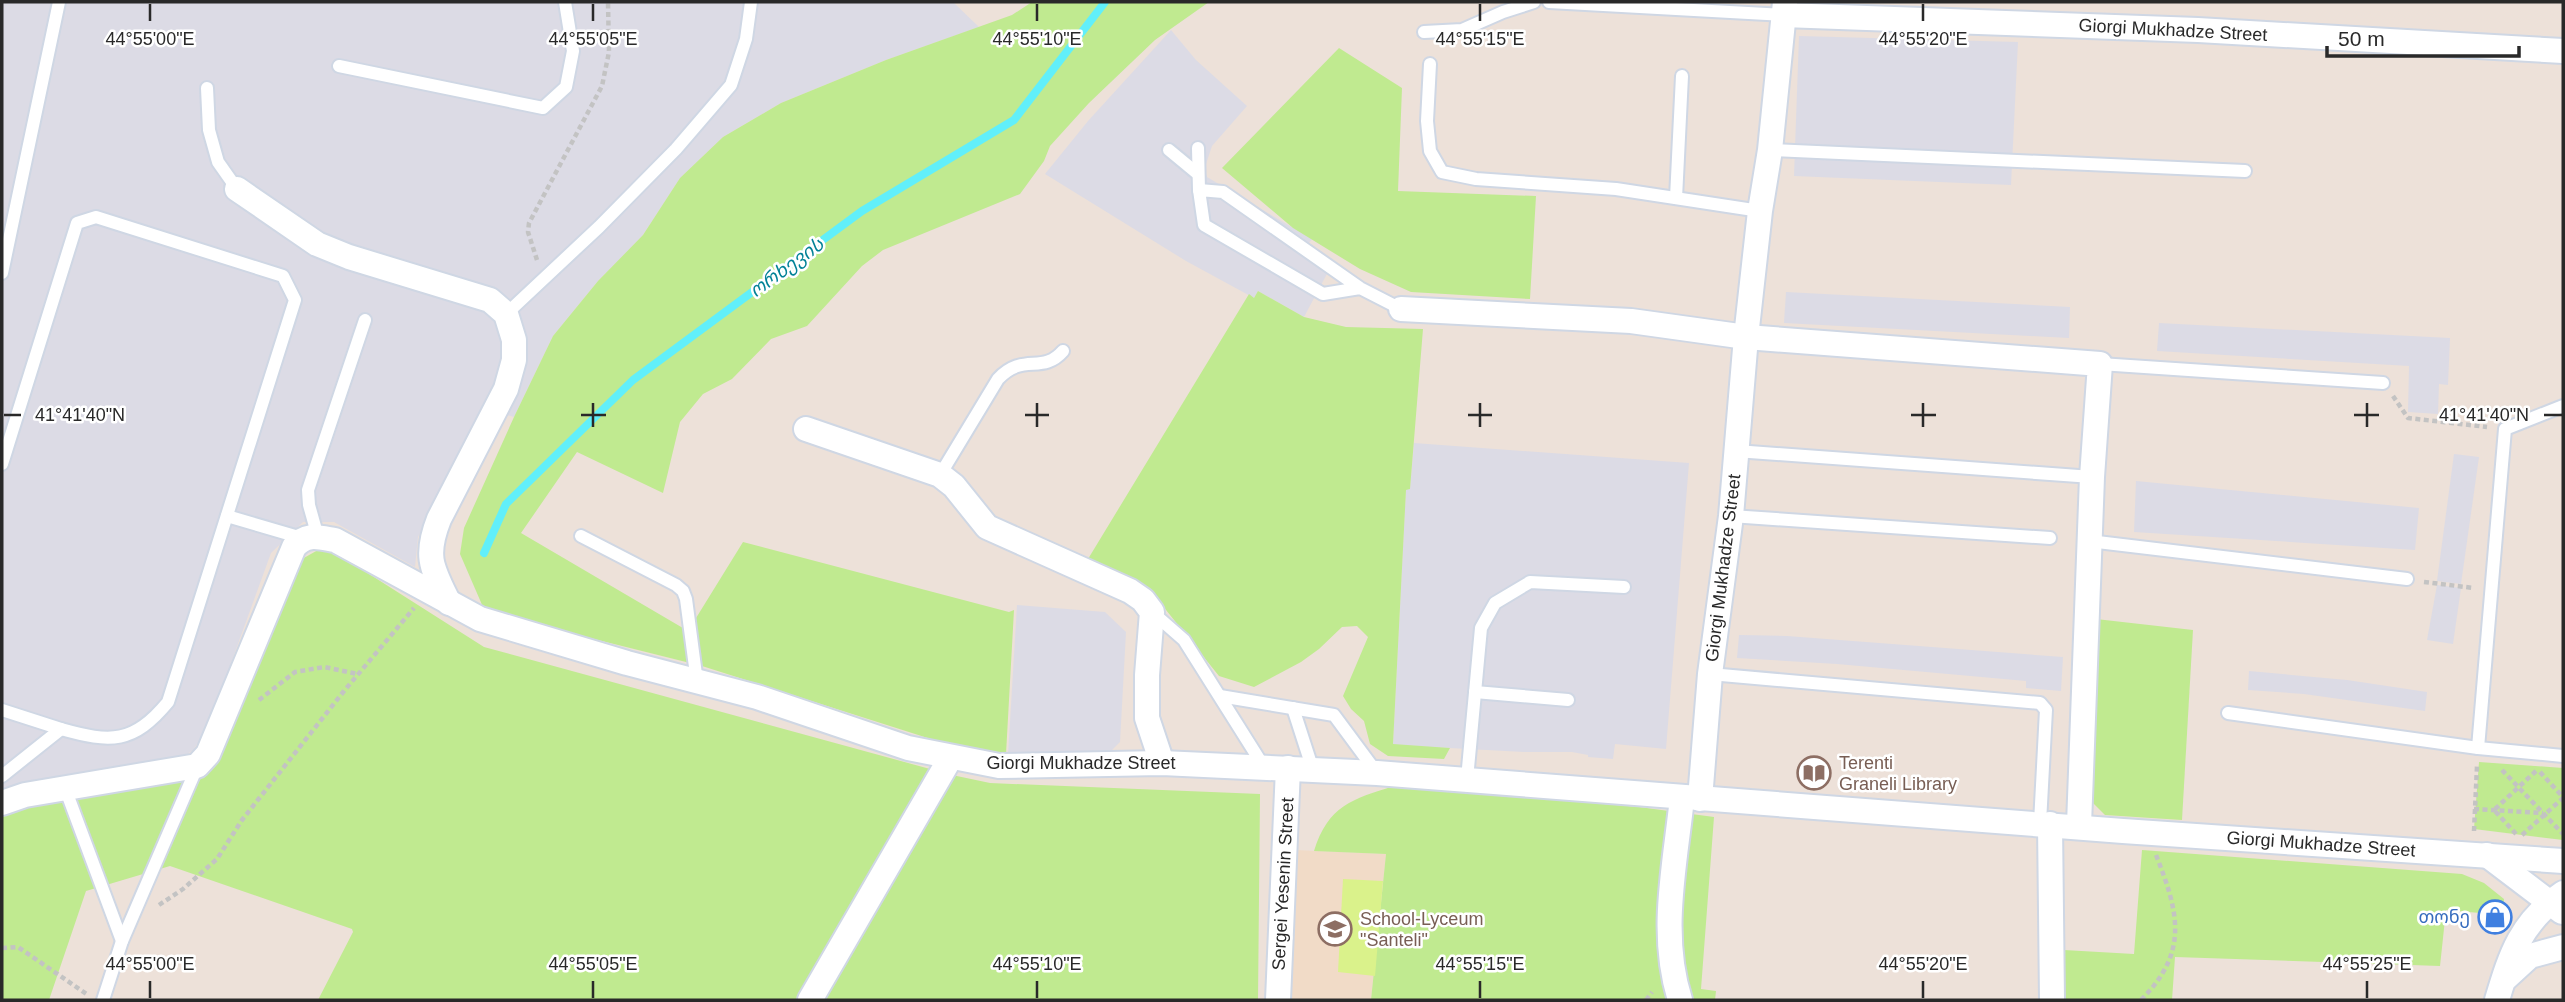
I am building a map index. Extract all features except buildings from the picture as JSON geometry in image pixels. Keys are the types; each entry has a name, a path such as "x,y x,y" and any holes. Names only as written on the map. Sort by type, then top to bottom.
{"street":[{"name":"Giorgi Mukhadze Street","path":"1691,798 1731,516 1746,337 1760,211 1770,150 1784,8 2563,51"},
{"path":"237,189 317,244 349,257 490,300 506,314 514,340 514,360 506,388 430,541 432,568 439,597"},
{"path":"1401,309 1631,321 1746,337 2100,364 2089,541 2079,825"},
{"path":"806,429 940,475 954,486 988,527 1130,591 1143,600 1152,612 1147,718 1162,763"},
{"name":"Giorgi Mukhadze Street","path":"318,538 480,619 757,697 908,748 999,766 1162,763 1377,773 2563,861"},
{"path":"3,799 197,766 208,754 294,547 318,538"},
{"path":"810,1000 951,757"},
{"name":"Sergei Yesenin Street","path":"1278,1000 1301,769"},
{"path":"1680,1000 1675,986 1668,932 1691,798"},
{"path":"2045,823 2052,1000"},
{"path":"2487,855 2559,903 2534,916 2521,934 2500,990"},
{"path":"2500,990 2530,956 2563,947"}],"lane":[{"path":"2,274 59,2"},
{"path":"339,66 544,108 566,87 573,51 565,2"},
{"path":"506,314 599,227 676,149 731,85 746,39 751,2"},
{"path":"1424,32 1462,30 1534,2"},
{"path":"1549,2 1784,8"},
{"path":"1430,64 1427,121 1430,151 1442,172 1476,179 1616,189 1760,211"},
{"path":"1676,198 1682,76"},
{"path":"207,88 209,131 218,162 237,189"},
{"path":"1198,148 1199,190 1204,225 1323,294 1360,288"},
{"path":"1169,150 1198,174"},
{"path":"1770,150 2245,171"},
{"path":"1199,190 1223,192 1360,288 1401,309"},
{"path":"2,464 76,223 96,217 283,276 295,300 168,702 153,720 137,732 117,738 94,739 2,710"},
{"path":"227,516 318,538 308,490 365,320"},
{"path":"940,475 998,379 1008,368 1025,363 1042,364 1055,360 1063,352"},
{"path":"2100,364 2383,383"},
{"path":"2478,748 2505,429 2563,406"},
{"path":"1736,451 2092,477"},
{"path":"1731,516 2050,538"},
{"path":"581,536 683,591 687,599 697,681"},
{"path":"2089,541 2407,579"},
{"path":"1467,779 1481,628 1495,603 1530,582 1624,587"},
{"path":"1152,612 1184,640 1264,767"},
{"path":"1710,674 2040,703 2046,710 2045,823"},
{"path":"1475,692 1568,700"},
{"path":"1220,696 1334,715 1377,773"},
{"path":"1293,708 1301,769"},
{"path":"2228,713 2478,748 2563,756"},
{"path":"2,776 61,729"},
{"path":"103,1000 122,941 197,766"},
{"path":"65,788 122,941"}],"path":[{"path":"544,279 528,232 529,223 602,86 609,52 608,2"},
{"path":"2383,383 2409,418 2505,429"},
{"path":"2407,579 2492,591"},
{"path":"137,906 156,907 183,889 217,859 242,820 358,674 439,597"},
{"path":"225,713 259,700 295,672 324,667 358,674"},
{"path":"2478,748 2520,787 2563,834"},
{"path":"2474,832 2478,748"},
{"path":"2494,810 2550,755"},
{"path":"2494,810 2519,837 2563,798 2538,769"},
{"path":"2474,809 2545,813"},
{"path":"2141,1000 2167,966 2177,928 2171,893 2146,832"},
{"path":"2,948 18,947 96,1000"}],"shaded area":[{"path":"2,2 953,2 979,27 886,60 781,103 723,137 680,178 643,235 598,281 553,336 514,417 482,408 418,537 415,567 334,522 303,522 271,553 207,729 193,750 176,762 2,790"},
{"path":"1171,30 1196,60 1247,106 1212,146 1204,170 1207,177 1312,239 1305,248 1328,272 1304,317 1258,291 1254,298 1186,261 1045,174 1088,121"},
{"path":"1799,36 2018,42 2011,185 1794,176"},
{"path":"1786,292 2070,307 2069,338 1784,323"},
{"path":"2159,323 2450,338 2448,385 2439,384 2438,414 2408,412 2409,366 2157,351"},
{"path":"1414,443 1689,463 1666,749 1615,744 1613,759 1588,757 1572,752 1393,745 1406,489 1410,489"},
{"path":"2454,454 2479,457 2461,584 2437,581"},
{"path":"2136,481 2419,508 2415,550 2134,532"},
{"path":"2437,585 2461,588 2453,644 2427,640"},
{"path":"1017,605 1105,612 1126,632 1120,742 1104,758 1008,755"},
{"path":"1739,635 1787,636 2063,657 2061,691 2026,688 2026,681 1737,658"},
{"path":"2249,671 2347,680 2427,692 2425,711 2304,694 2248,690"},
{"name":"School-Lyceum \"Santeli\"","path":"1295,850 1386,854 1371,1000 1290,1000"}],"green space":[{"path":"1032,2 1209,2 1155,40 1089,103 1050,146 1044,161 1020,194 883,250 862,266 807,326 771,339 732,379 703,394 680,422 663,493 577,452 521,533 688,631 743,542 1009,612 1014,610 1006,754 956,747 702,666 514,619 483,607 460,554 464,528 514,417 553,336 598,281 643,235 680,178 723,137 781,103 886,60 1012,15"},
{"path":"1339,48 1402,88 1398,191 1536,196 1530,299 1411,292 1360,269 1293,228 1222,168"},
{"path":"1258,291 1304,317 1346,327 1423,329 1410,489 1406,490 1393,744 1450,748 1444,759 1388,756 1370,744 1364,721 1351,709 1343,696 1368,637 1357,626 1342,627 1301,662 1254,687 1219,676 1162,605 1137,583 1088,559 1249,294 1254,298"},
{"path":"318,550 333,551 484,647 952,775 990,783 1260,794 1258,1000 318,1000 353,932 352,929 170,866 86,891 49,1000 2,1000 2,814 10,807 208,770 302,559"},
{"path":"2096,619 2193,630 2182,820 2105,815 2090,800"},
{"path":"2479,762 2563,768 2563,840 2474,829"},
{"path":"1394,786 1639,807 1714,817 1701,989 1716,991 1715,1000 1371,1000 1386,854 1314,851 1326,824 1334,814 1354,800"},
{"path":"2142,850 2462,874 2484,883 2504,899 2503,915 2446,910 2440,966 2175,957 2172,1000 2065,1000 2064,950 2134,954"},
{"path":"1343,879 1383,881 1375,976 1338,972"}],"waterway":[{"name":"ორხევის","path":"484,553 506,504 633,380 862,211 1014,120 1105,2"}],"place":[{"name":"Terenti Graneli Library","path":"1814,773"},
{"name":"თონე","path":"2495,917"},
{"name":"School-Lyceum \"Santeli\"","path":"1335,929"}]}
